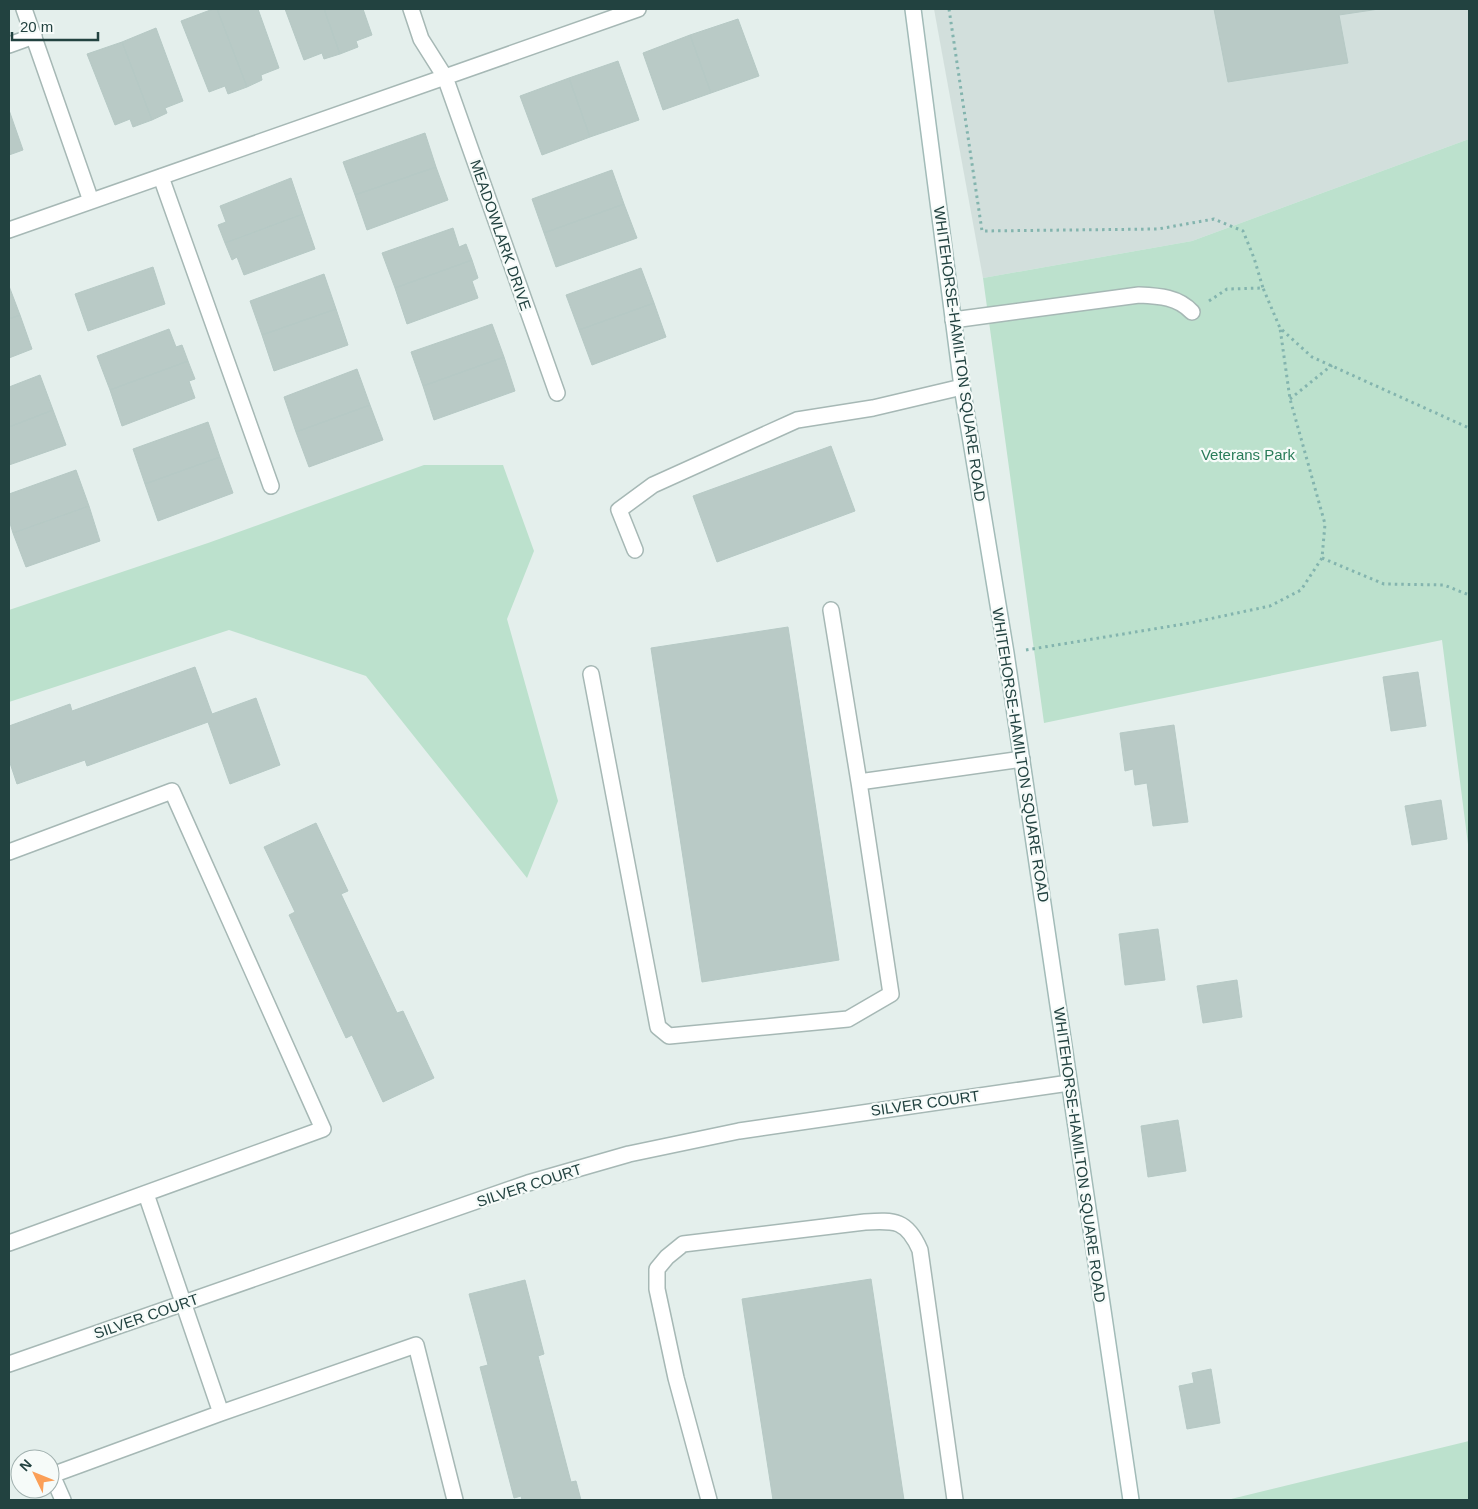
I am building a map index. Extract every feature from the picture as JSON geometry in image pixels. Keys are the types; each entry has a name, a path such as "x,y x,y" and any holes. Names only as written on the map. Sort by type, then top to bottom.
{"street":[{"path":"24,9 91,201"},
{"name":"MEADOWLARK DRIVE","path":"411,9 421,39 445,77 557,393"},
{"path":"9,230 638,9"},
{"name":"WHITEHORSE-HAMILTON SQUARE ROAD","path":"913,9 962,387 1006,653 1131,1500"},
{"path":"9,45 34,36"},
{"path":"161,177 271,486"},
{"path":"953,320 1139,295 1165,296 1185,304 1192,312"},
{"path":"635,550 619,510 653,485 798,420 873,408 962,387"},
{"path":"591,674 658,1027 669,1036 848,1019 891,994 831,610"},
{"path":"859,782 1022,759"},
{"path":"9,852 172,792 323,1129 9,1243"},
{"name":"SILVER COURT","path":"9,1364 528,1183 629,1154 739,1131 1070,1083"},
{"path":"146,1194 221,1413"},
{"path":"708,1500 674,1369 657,1289 658,1269 667,1256 683,1244 865,1222 892,1221 914,1237 920,1250 955,1500"},
{"path":"63,1500 52,1475 221,1413 416,1345 455,1500"}],"path":[{"path":"949,9 982,231 1158,229 1214,219 1243,231 1263,288 1280,328 1290,399 1325,524 1322,558 1301,590 1270,606 1190,623 1006,653"},
{"path":"1192,312 1227,289 1263,288"},
{"path":"1280,328 1312,357 1469,428"},
{"path":"1290,399 1332,365"},
{"path":"1322,558 1384,584 1444,585 1469,594"}],"shaded area":[{"path":"934,9 1469,9 1469,139 1192,241 983,278"}],"green space":[{"name":"Veterans Park","path":"1469,139 1469,852 1442,640 1044,723 983,278 1192,241"},
{"path":"424,465 503,465 534,551 507,619 558,801 527,878 366,676 229,630 9,702 9,610 208,543"},
{"path":"1469,1441 1469,1500 1227,1500"}],"building":[{"path":"217,9 247,87 228,94 225,86 209,92 181,21"},
{"path":"217,9 258,9 279,68 261,75 262,80 247,87"},
{"path":"285,9 324,9 340,54 324,59 322,53 304,60"},
{"path":"324,9 363,9 372,35 356,41 358,47 340,54"},
{"path":"1214,9 1379,9 1339,15 1348,63 1228,82"},
{"path":"738,19 759,76 711,93 690,35"},
{"path":"156,28 183,101 165,108 167,113 152,120 122,42"},
{"path":"690,35 711,93 663,110 643,53"},
{"path":"122,42 152,120 133,127 130,119 115,125 87,54"},
{"path":"618,61 639,120 590,137 569,78"},
{"path":"569,78 590,137 542,155 520,96"},
{"path":"9,110 23,150 9,155"},
{"path":"425,133 436,167 355,195 343,162"},
{"path":"436,167 448,200 367,230 355,195"},
{"path":"612,170 624,204 544,233 532,199"},
{"path":"291,178 303,214 225,243 218,225 226,222 220,206"},
{"path":"624,204 637,238 556,267 544,233"},
{"path":"303,214 315,249 244,275 237,257 232,260 225,243"},
{"path":"453,228 459,247 466,244 472,260 395,288 382,253"},
{"path":"472,260 478,278 472,281 478,298 407,324 395,288"},
{"path":"153,267 165,304 88,331 75,294"},
{"path":"641,268 654,303 579,330 566,295"},
{"path":"324,274 336,309 262,335 250,301"},
{"path":"9,286 20,315 9,319"},
{"path":"654,303 666,337 592,365 579,330"},
{"path":"336,309 348,345 274,371 262,335"},
{"path":"20,315 32,349 9,358 9,319"},
{"path":"492,324 504,357 423,386 411,352"},
{"path":"169,329 176,347 182,345 188,361 110,390 97,356"},
{"path":"504,357 515,391 434,420 423,386"},
{"path":"188,361 195,379 189,381 195,398 122,426 110,390"},
{"path":"357,369 370,405 296,432 284,397"},
{"path":"40,375 53,410 9,427 9,387"},
{"path":"370,405 383,440 309,467 296,432"},
{"path":"53,410 66,445 9,465 9,427"},
{"path":"208,422 220,457 145,484 133,449"},
{"path":"831,446 855,511 717,562 693,496"},
{"path":"220,457 233,493 158,521 145,484"},
{"path":"76,470 89,506 13,533 9,520 9,494"},
{"path":"89,506 100,541 26,567 13,533"},
{"path":"788,627 839,960 702,982 651,648"},
{"path":"195,667 212,714 256,698 280,765 230,784 208,722 87,766 85,760 17,784 9,760 9,726 70,704 72,711"},
{"path":"1418,672 1426,726 1391,731 1383,677"},
{"path":"1174,725 1188,822 1153,826 1147,783 1135,785 1133,769 1125,771 1120,733"},
{"path":"1441,800 1447,839 1412,845 1405,806"},
{"path":"316,823 348,891 341,894 397,1013 403,1011 434,1078 383,1102 352,1035 346,1038 289,915 295,912 264,847"},
{"path":"1158,929 1165,980 1125,985 1119,934"},
{"path":"1237,980 1242,1017 1203,1023 1197,986"},
{"path":"1178,1120 1186,1171 1148,1177 1141,1126"},
{"path":"871,1279 904,1500 773,1500 742,1299"},
{"path":"525,1280 544,1354 538,1356 571,1482 576,1481 581,1500 522,1500 521,1496 514,1498 480,1367 488,1365 469,1294"},
{"path":"1211,1369 1220,1423 1187,1429 1179,1386 1194,1383 1192,1373"}]}
